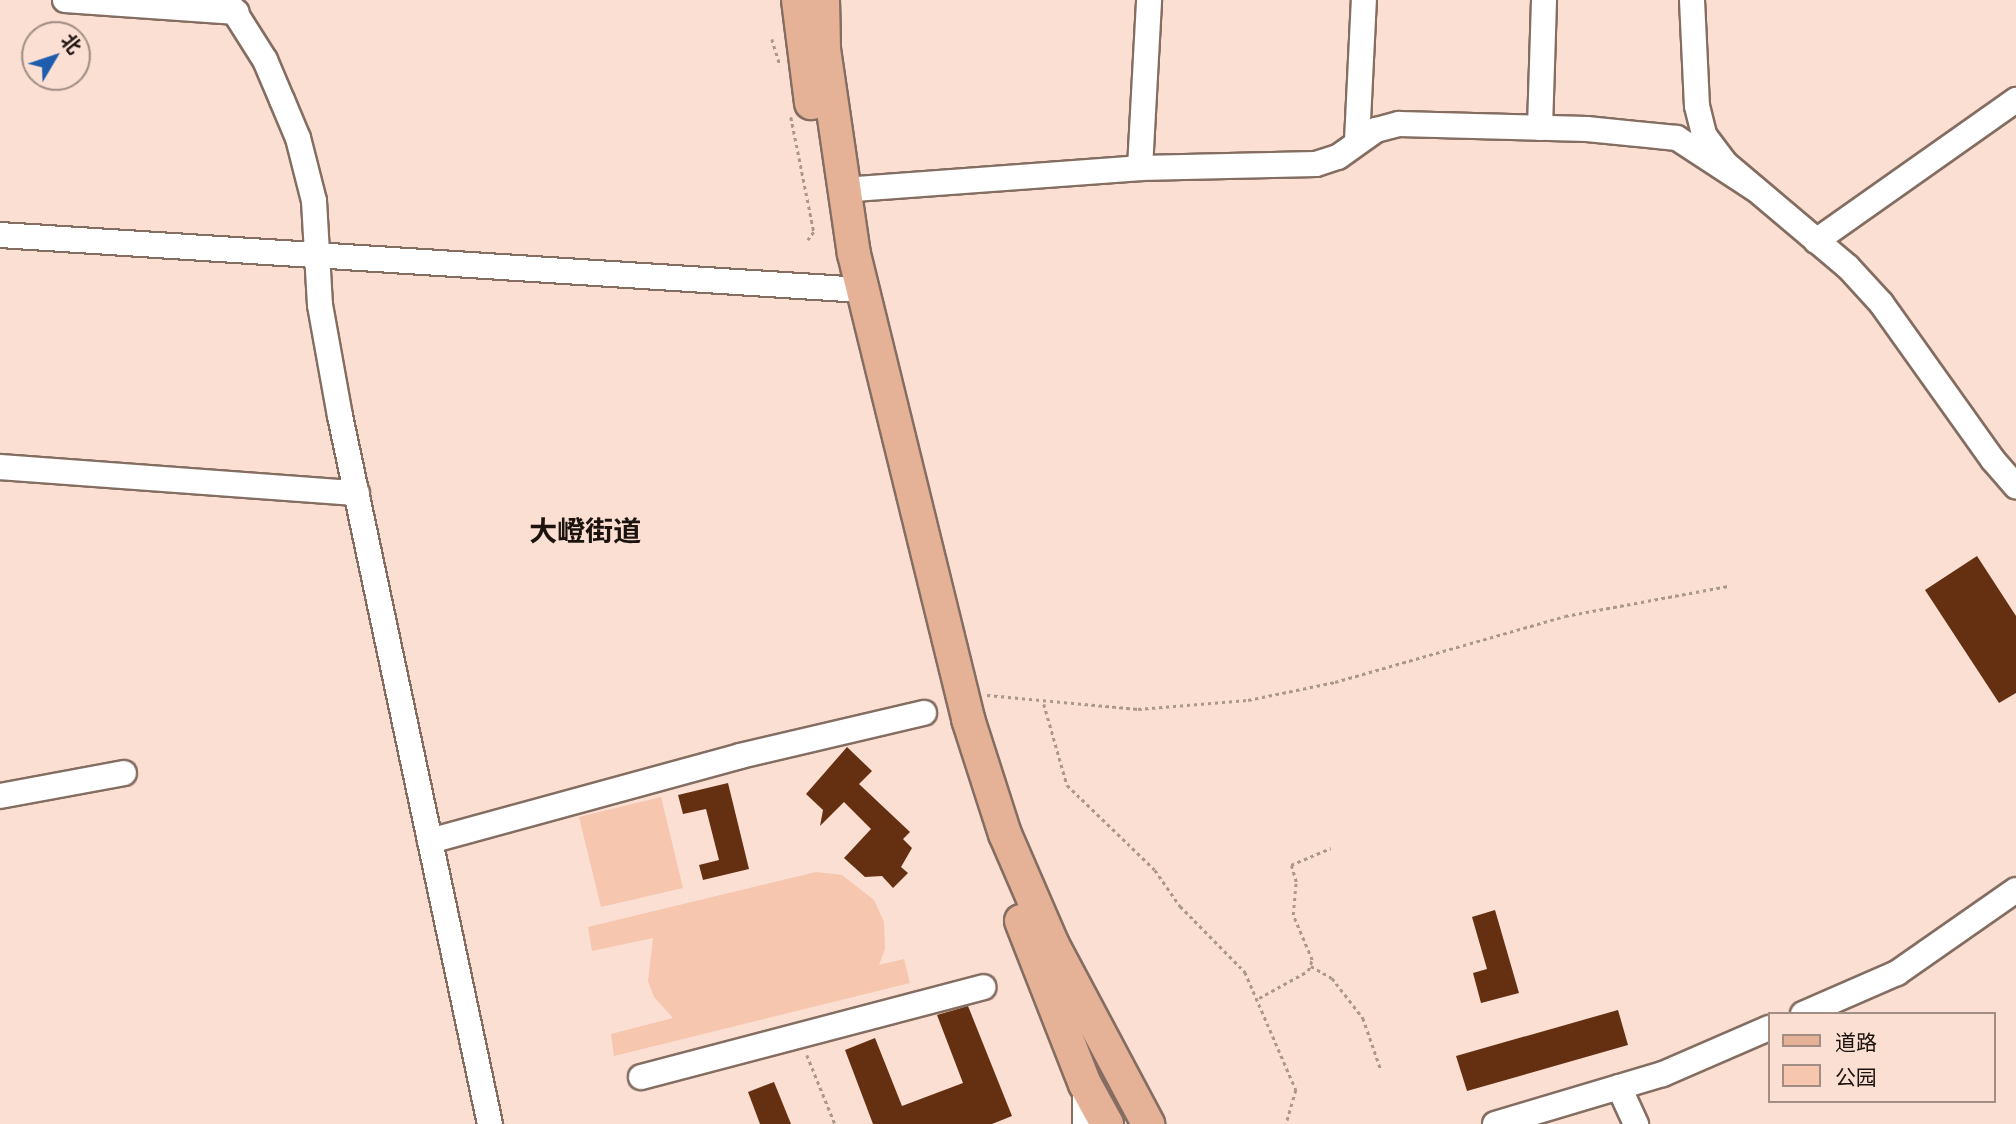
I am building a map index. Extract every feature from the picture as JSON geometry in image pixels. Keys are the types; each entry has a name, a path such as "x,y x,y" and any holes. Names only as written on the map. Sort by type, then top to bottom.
{"main road":[{"path":"798,0 819,166 962,698 1005,834 1053,945 1148,1124"},
{"path":"822,0 824,50 853,290 951,723 987,835 1085,1084 1107,1124"}],"street":[{"path":"65,0 232,6 298,138 314,201 320,305 490,1124"},
{"path":"1140,168 1149,0"},
{"path":"1357,141 1364,0"},
{"path":"1540,128 1544,0"},
{"path":"1692,0 1698,108 1704,135 1755,189 1848,267 1881,303 1993,460 2016,486"},
{"path":"1816,241 2016,100"},
{"path":"842,190 1140,168 1316,164 1338,157 1357,141 1399,124 1540,128 1677,138 1688,135 1698,108"},
{"path":"1677,138 1755,189"},
{"path":"0,235 319,252 853,290"},
{"path":"0,467 357,493"},
{"path":"430,841 740,756 925,713"},
{"path":"0,796 124,773"},
{"path":"1808,1012 1896,973 2016,890"},
{"path":"641,1077 983,987"},
{"path":"1495,1124 1662,1074 1768,1028"},
{"path":"1085,1084 1085,1124"},
{"path":"1619,1087 1636,1124"}],"path":[{"path":"772,39 782,72"},
{"path":"790,112 814,232 808,240"},
{"path":"962,698 996,695 1044,704 1138,709 1248,700 1335,682 1565,616 1728,586"},
{"path":"1044,704 1067,785 1156,870 1180,906 1245,972 1259,998 1296,1090 1286,1124"},
{"path":"1259,998 1301,978 1311,965 1309,948 1293,915 1296,882 1291,865 1331,848"},
{"path":"1311,965 1332,978 1363,1018 1376,1046 1381,1070"},
{"path":"800,1037 835,1124"}],"green space":[{"path":"661,797 683,888 601,907 579,817"},
{"path":"816,872 842,875 874,900 884,922 885,949 879,965 904,959 910,983 614,1056 611,1034 673,1018 654,997 648,981 653,938 592,951 588,927"}],"building":[{"path":"1977,556 2016,616 2016,693 1999,703 1925,590"},
{"path":"847,747 872,771 859,784 910,832 903,839 912,848 901,867 908,873 893,888 882,876 865,877 844,858 871,829 844,802 820,826 823,810 806,794"},
{"path":"728,783 749,869 703,880 699,865 719,860 706,809 683,814 678,795"},
{"path":"1495,910 1519,993 1481,1003 1473,973 1487,969 1472,917"},
{"path":"968,1006 1012,1116 992,1124 873,1124 845,1050 875,1038 902,1106 963,1083 937,1015"},
{"path":"1618,1010 1628,1045 1467,1091 1456,1056"},
{"path":"774,1082 791,1124 760,1124 748,1092"}],"district":[{"name":"大嶝街道","path":"585,531"}]}
